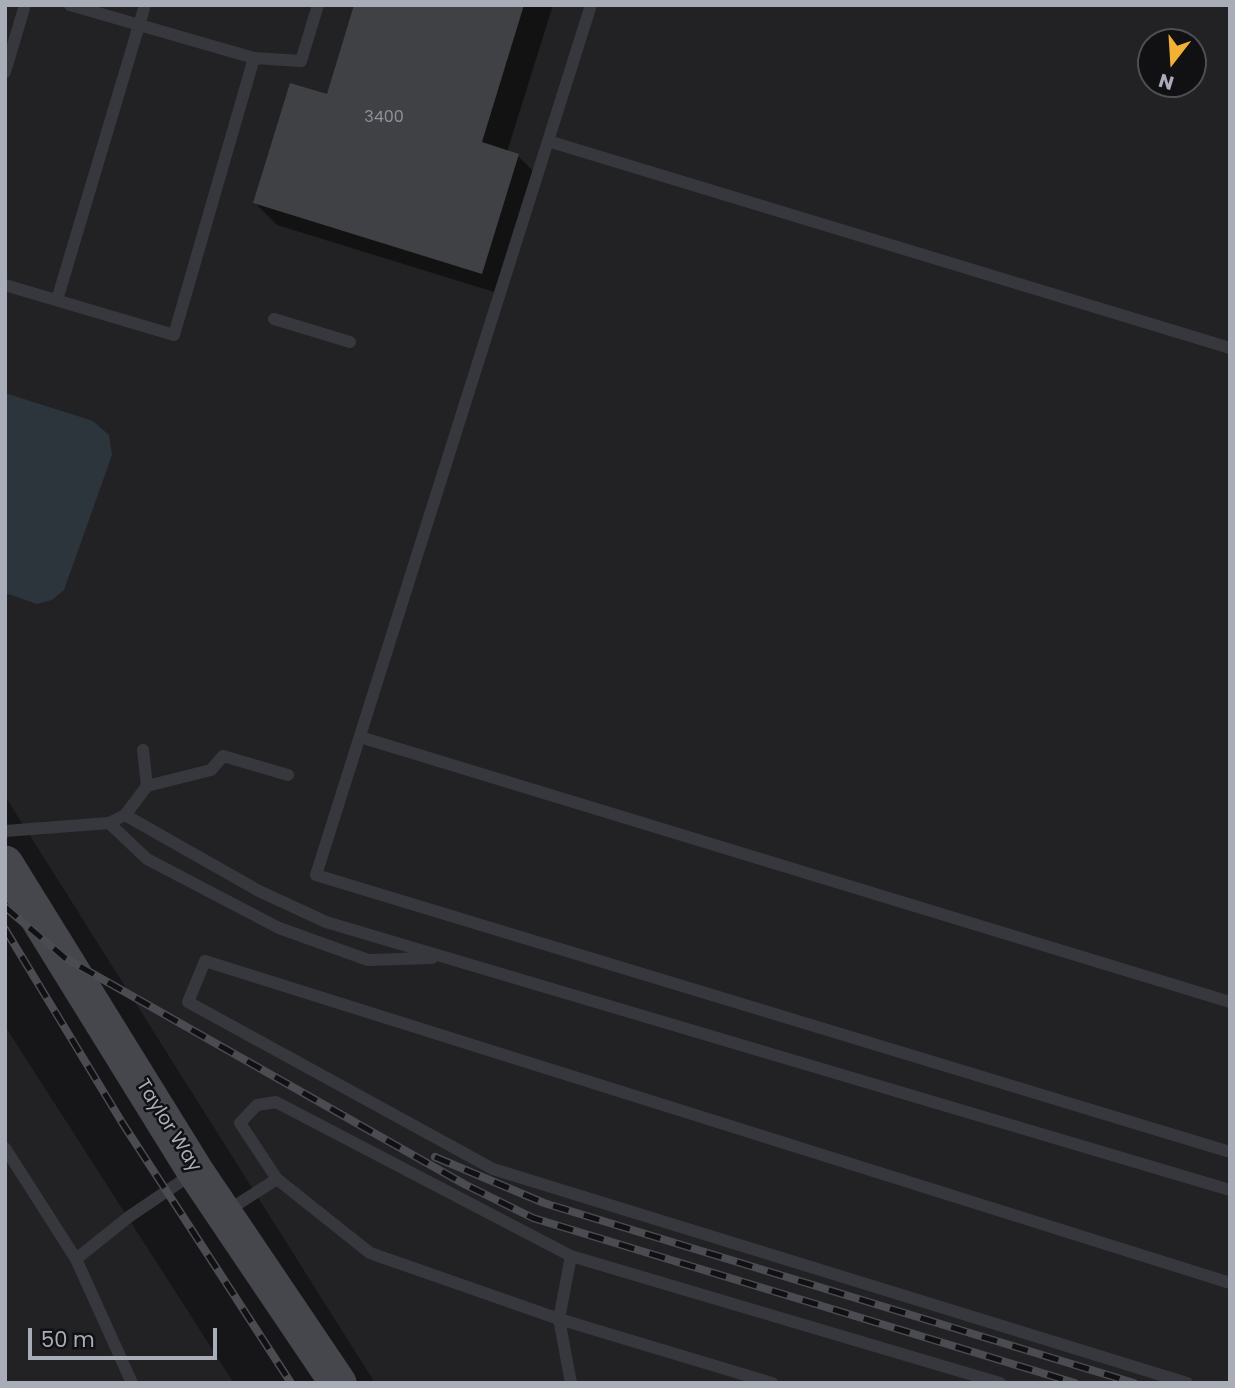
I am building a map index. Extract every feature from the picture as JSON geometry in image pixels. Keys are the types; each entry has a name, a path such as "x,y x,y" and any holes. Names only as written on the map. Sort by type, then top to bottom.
{"street":[{"name":"Taylor Way","path":"5,864 195,1171 330,1380"}],"lane":[{"path":"5,72 25,5"},
{"path":"70,5 254,58 301,61 318,5"},
{"path":"57,300 145,5"},
{"path":"591,5 316,875 1230,1152"},
{"path":"5,285 174,335 254,58"},
{"path":"548,141 1230,348"},
{"path":"274,319 350,342"},
{"path":"360,737 1230,1002"},
{"path":"143,750 147,786"},
{"path":"5,831 109,823 125,815 147,786 211,770 223,756 288,775"},
{"path":"125,815 259,891 326,922 1230,1190"},
{"path":"109,823 147,859 279,928 368,960 444,958"},
{"path":"1187,1383 493,1169 188,1002 205,961 1230,1283"},
{"path":"772,1383 559,1319 370,1253 277,1179 240,1123 257,1105 276,1102 571,1256 1000,1383"},
{"path":"5,1148 76,1259 132,1383"},
{"path":"76,1259 130,1216 195,1171"},
{"path":"223,1213 277,1179"},
{"path":"571,1256 559,1319 571,1383"}],"shaded area":[{"path":"5,5 1230,5 1230,1383 375,1383 5,796"},
{"path":"5,393 93,421 109,435 112,455 64,590 52,600 37,604 5,593"},
{"path":"5,1026 232,1380 234,1383 5,1383"}],"building":[{"path":"354,5 524,5 482,142 519,154 482,274 253,203 290,83 327,94"}],"railway":[{"path":"5,907 65,958 464,1184 533,1218 1075,1383"},
{"path":"5,929 123,1124 291,1383"},
{"path":"435,1157 544,1203 1134,1383"}]}
